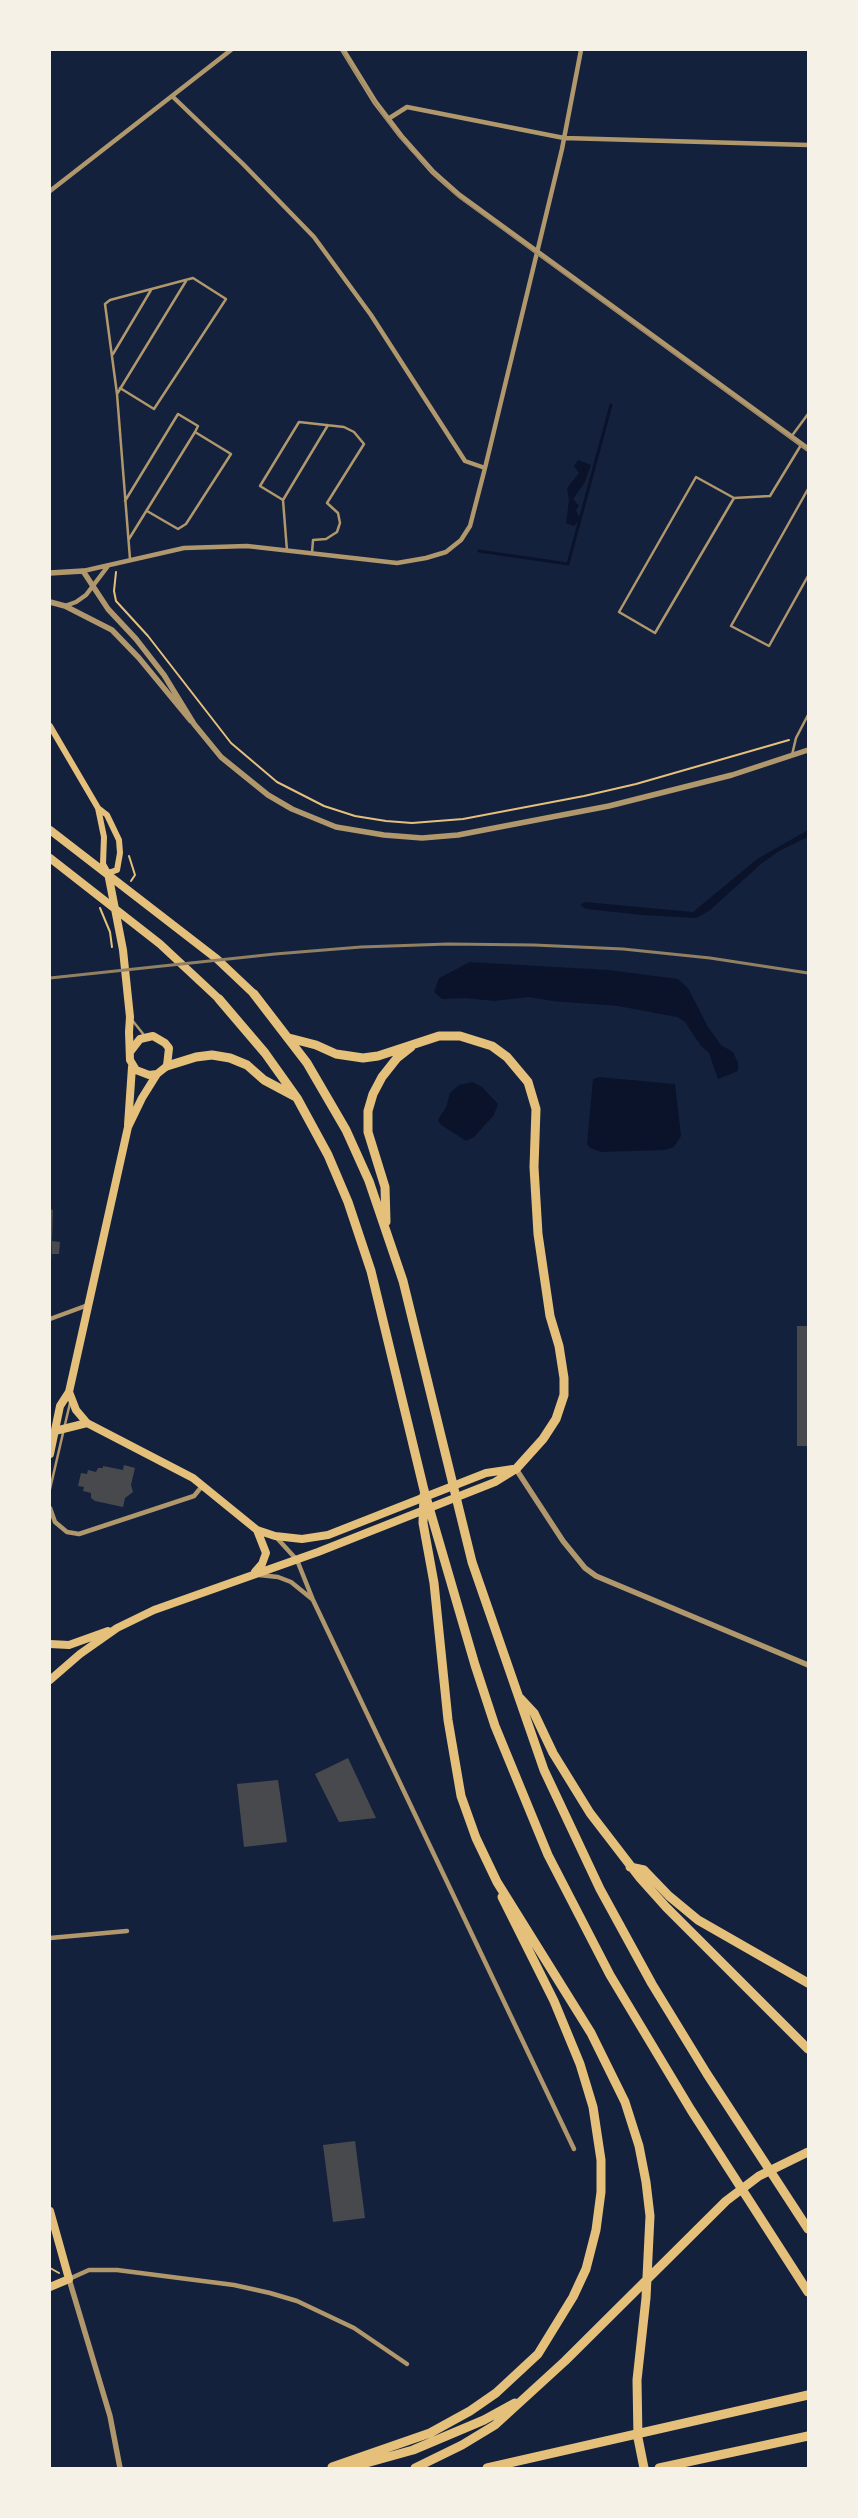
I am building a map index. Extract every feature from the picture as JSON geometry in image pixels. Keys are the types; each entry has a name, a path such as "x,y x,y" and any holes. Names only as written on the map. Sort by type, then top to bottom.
{"highway":[{"path":"254,994 290,1038 346,1130 369,1180 403,1281 450,1480 475,1571 544,1770 600,1889 652,1984 706,2074 808,2229"},
{"path":"219,999 265,1053 296,1098 328,1155 360,1236 386,1327 424,1490 434,1518 457,1605 492,1717 548,1855 610,1976 691,2110 808,2292"},
{"path":"290,1038 316,1044 336,1054 363,1058 378,1056 439,1036 460,1036 492,1046 507,1057 528,1082 536,1109 534,1167 538,1234 550,1316 559,1346 564,1378 564,1395 556,1419 543,1439 516,1468"},
{"path":"387,1232 385,1187 368,1132 368,1111 373,1094 382,1077 397,1058 416,1044"},
{"path":"167,1066 196,1056 212,1055 230,1058 247,1065 264,1080 296,1098"},
{"path":"329,2467 430,2433 470,2411 496,2393 538,2354 573,2298 586,2268 596,2230 601,2192 601,2160 593,2107 580,2064 558,2010 506,1908 497,1882 476,1838 461,1796 448,1720 434,1584 422,1522 424,1490"},
{"path":"516,1693 534,1713 553,1753 590,1813 630,1866 666,1907 808,2048"},
{"path":"630,1866 644,1870 669,1896 698,1920 808,1983"},
{"path":"497,1882 591,2032 625,2102 639,2146 650,2216 646,2298 637,2380 638,2438 644,2468"},
{"path":"415,2468 462,2445 495,2425 528,2396 726,2201 759,2176 806,2154"},
{"path":"488,2468 808,2395"},
{"path":"329,2467 352,2467 413,2450 484,2420 528,2396"},
{"path":"659,2468 808,2436"}],"main road":[{"path":"50,726 98,808 104,837 102,864 108,872 113,906 123,950 130,1017 132,1067 128,1126 88,1305 70,1397 60,1406 50,1454"},
{"path":"98,808 107,815 118,840 120,852 117,870 108,872"},
{"path":"50,830 108,872 196,942 254,994"},
{"path":"50,858 160,944 219,999"},
{"path":"128,1126 142,1098 158,1074 167,1066 170,1053 165,1043 153,1036 140,1039 130,1052"},
{"path":"132,1067 150,1075 158,1074"},
{"path":"70,1397 87,1423 173,1466 203,1485 257,1530 275,1536 302,1539 328,1535 486,1473 516,1468"},
{"path":"55,1431 87,1423"},
{"path":"50,1644 69,1645 117,1628 154,1610 297,1560 495,1482 516,1468"},
{"path":"253,1574 262,1564 266,1553 257,1530"},
{"path":"50,1680 80,1654 117,1628"},
{"path":"50,2211 70,2279 50,2287"}],"street":[{"path":"50,192 231,50"},
{"path":"343,50 388,119 433,172 537,253 808,448"},
{"path":"50,573 83,571 184,548 247,546 398,563 446,552 461,540 470,526 485,468 564,138 581,50"},
{"path":"172,96 243,164 314,237 371,315 465,461 485,468"},
{"path":"388,119 407,107 564,138 808,145"},
{"path":"65,606 76,602 86,595 109,565"},
{"path":"83,571 108,609 136,639 164,675 194,724"},
{"path":"50,602 65,606 101,622 122,639 180,711 194,724 227,763 257,788 292,809 336,826 384,835 422,838 458,835 610,806 732,775 808,750"},
{"path":"50,1319 88,1305"},
{"path":"516,1468 563,1540 585,1568 596,1576 808,1665"},
{"path":"50,1508 55,1522 67,1532 79,1534 194,1496 203,1485"},
{"path":"275,1536 297,1560 313,1600 574,2149"},
{"path":"253,1574 278,1577 291,1582 313,1600"},
{"path":"50,1938 127,1931"},
{"path":"120,2468 110,2416 70,2279 89,2270 117,2270 216,2282 296,2301 354,2328 407,2364"}],"lane":[{"path":"120,388 154,409 226,299 193,278 110,300 106,304 117,394 124,502 130,559"},
{"path":"117,394 186,281"},
{"path":"112,355 151,290"},
{"path":"124,502 178,414 198,426 148,511 128,540"},
{"path":"791,437 808,414"},
{"path":"283,500 260,486 299,422 344,427 354,432 364,444 327,503 338,513 340,523 337,532 326,539 313,540 312,554"},
{"path":"287,551 283,500 328,425"},
{"path":"148,511 178,529 186,524 231,454 195,432"},
{"path":"734,498 655,633 619,612 696,477 734,498 770,496 802,444"},
{"path":"808,489 731,626 768,646 808,576"},
{"path":"792,755 796,738 808,715"},
{"path":"130,1017 145,1037"},
{"path":"50,1489 65,1428 70,1397"}],"path":[{"path":"109,565 116,570 114,591 116,601 148,636 231,743 277,782 324,806 355,816 412,823 463,819 636,784 796,738"}],"water":[{"path":"578,460 591,465 585,482 573,499 579,506 576,510 580,519 574,526 566,523 569,500 567,488 579,473 574,466"},
{"path":"808,830 808,837 779,851 761,864 709,911 696,918 586,909 580,905 585,902 693,912 757,859"},
{"path":"470,962 609,970 678,979 688,988 708,1027 721,1045 733,1052 738,1063 738,1071 718,1079 709,1053 701,1046 685,1022 677,1017 618,1006 552,1001 529,997 494,1001 465,998 442,999 434,992 439,978"},
{"path":"599,1077 675,1084 681,1136 674,1147 665,1150 601,1152 590,1148 587,1144 593,1079"},
{"path":"473,1082 482,1087 498,1104 494,1115 474,1137 466,1141 440,1124 438,1120 446,1107 450,1093 459,1085"}],"building":[{"path":"50,1209 53,1210 52,1241 60,1242 59,1254 52,1254 52,1262"},
{"path":"797,1326 808,1326 808,1446 797,1446"},
{"path":"124,1465 135,1468 131,1485 133,1492 125,1498 123,1507 95,1501 91,1498 91,1493 83,1491 84,1487 78,1486 81,1473 87,1474 88,1470 96,1472 98,1468 103,1468 103,1466 123,1470"},
{"path":"348,1758 376,1818 339,1822 315,1774"},
{"path":"278,1780 287,1842 244,1847 237,1784"},
{"path":"355,2141 365,2218 333,2222 323,2145"}],"waterway":[{"path":"479,551 568,564 611,405"}],"tram line":[{"path":"341,50 386,120 412,152 457,196 808,451"}],"railway":[{"path":"50,978 275,954 361,947 448,944 623,949 710,958 808,973"}]}
